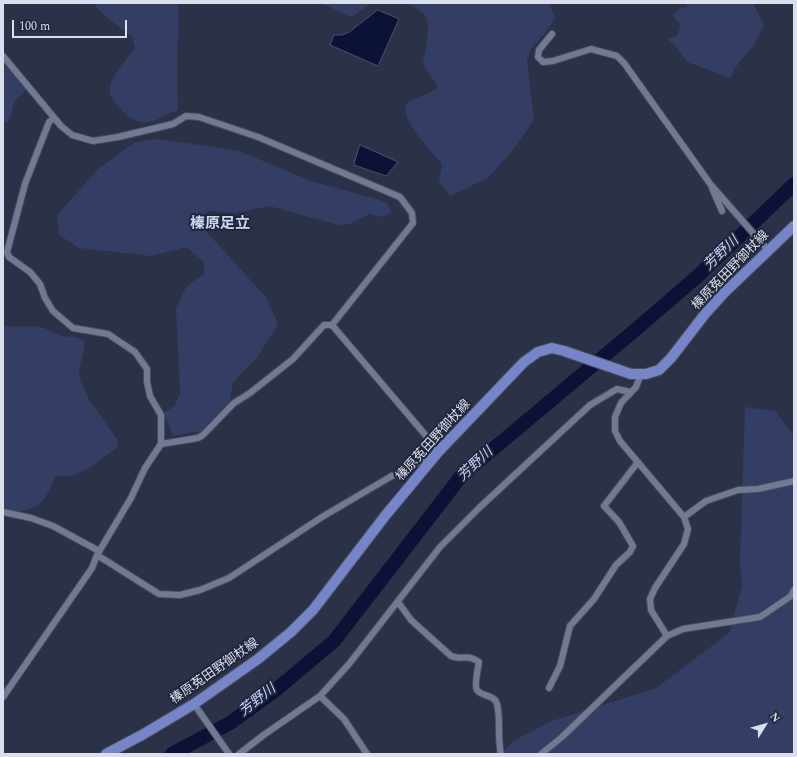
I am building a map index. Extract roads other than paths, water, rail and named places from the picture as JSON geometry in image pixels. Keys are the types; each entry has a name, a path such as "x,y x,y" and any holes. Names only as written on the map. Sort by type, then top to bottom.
{"main road":[{"name":"榛原菟田野御杖線","path":"106,754 197,707 290,632 313,610 385,516 438,452 524,362 538,352 552,348 564,350 636,374 646,374 659,370 671,358 705,314 725,292 794,226"}],"street":[{"path":"552,34 539,50 538,57 543,62 553,62 591,50 617,56 624,63 711,185 760,243 768,250"},
{"path":"3,56 60,126 72,135 93,141 118,137 173,124 186,116 199,117 258,137 400,198 412,213 413,223 332,325"},
{"path":"3,697 92,568 98,553 131,498 145,468 161,444 161,415 150,396 147,382 147,369 135,352 108,334 73,328 53,311 45,298 40,284 30,272 9,256 7,252 25,184 49,122 54,118"},
{"path":"711,185 722,211"},
{"path":"161,444 198,438 203,435 234,403 250,393 293,359 324,325 332,325"},
{"path":"3,512 31,518 53,526 98,553 159,594 180,595 200,590 229,578 322,517 390,477 438,452 332,325"},
{"path":"636,374 636,387 620,403 615,417 615,431 620,441 684,517 688,529 684,544 655,588 650,599 651,610 668,636"},
{"path":"239,754 320,696 349,664 440,547 479,508 590,405 617,389 630,392"},
{"path":"548,688 560,666 570,626 594,599 616,565 630,552 633,546 620,522 604,506 638,462"},
{"path":"684,517 706,501 738,490 758,489 794,481"},
{"path":"541,754 562,737 668,636 683,629 760,617 790,596 794,590"},
{"path":"398,602 411,620 451,656 456,658 471,657 478,662 476,686 477,690 482,694 491,696 496,702 499,719 499,748 501,754"},
{"path":"320,696 344,719 367,754"},
{"path":"197,707 229,754"}],"waterway":[{"name":"芳野川","path":"172,754 230,723 277,689 334,641 462,475 699,275 794,184"}],"district":[{"name":"榛原足立","path":"220,225"}]}
